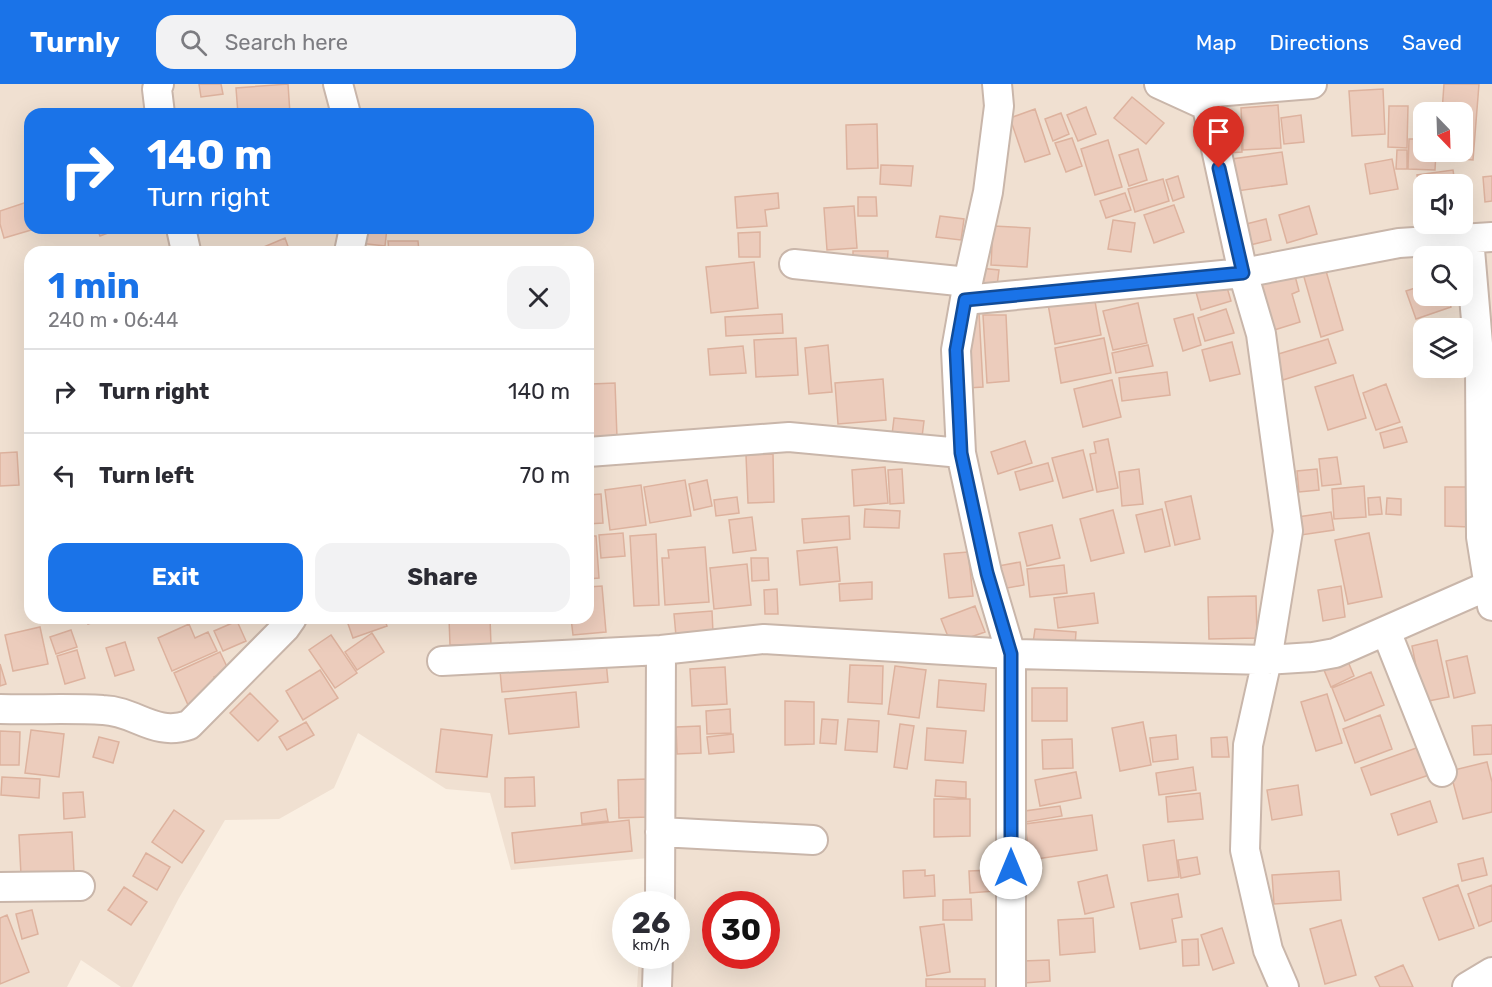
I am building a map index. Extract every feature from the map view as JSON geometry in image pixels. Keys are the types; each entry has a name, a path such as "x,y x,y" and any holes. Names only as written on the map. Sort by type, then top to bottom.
{"street":[{"path":"159,84 157,89 159,108"},
{"path":"338,84 344,108"},
{"path":"997,84 999,106 988,192 966,291 956,350 961,453 987,573 1011,654 1011,987"},
{"path":"1159,84 1204,94 1312,84"},
{"path":"1204,94 1243,273 1261,334 1288,531 1267,660 1248,746 1245,850 1268,950 1284,987"},
{"path":"442,661 661,650 764,639 1011,654 1267,660 1313,657 1335,653 1386,631 1491,592 1481,537 1481,238 1399,243 1243,273 966,291 794,264"},
{"path":"594,452 789,437 961,453"},
{"path":"0,709 105,710 127,715 148,725 177,729 189,725 288,624"},
{"path":"1386,631 1442,772"},
{"path":"660,891 661,650"},
{"path":"660,832 813,840"},
{"path":"0,888 80,886"},
{"path":"657,987 658,969"},
{"path":"1467,987 1492,972"}],"shaded area":[{"path":"0,84 1492,84 1492,987 637,987 638,969 690,969 690,891 645,891 649,858 511,870 490,793 446,789 358,733 334,788 279,819 225,820 179,898 132,987 121,987 81,960 67,987 0,987"}],"building":[{"path":"199,84 221,84 223,94 201,97"},
{"path":"288,84 290,108 238,108 236,88"},
{"path":"1444,84 1479,84 1473,160 1473,102 1443,102"},
{"path":"1383,89 1385,134 1352,136 1349,91"},
{"path":"1132,97 1164,123 1146,144 1114,118"},
{"path":"1278,105 1281,148 1243,150 1241,108"},
{"path":"1389,106 1408,106 1407,148 1388,147"},
{"path":"1086,107 1096,134 1078,141 1067,115"},
{"path":"1035,109 1050,154 1025,162 1010,118"},
{"path":"1061,113 1069,134 1053,141 1045,119"},
{"path":"1301,115 1304,142 1284,144 1281,118"},
{"path":"877,124 878,168 847,169 846,125"},
{"path":"1240,127 1242,152 1228,153 1226,129"},
{"path":"1072,138 1082,166 1066,172 1055,143"},
{"path":"1409,139 1413,139 1413,162 1435,162 1435,170 1408,169"},
{"path":"1108,140 1122,187 1095,195 1081,149"},
{"path":"1138,149 1147,180 1129,186 1119,155"},
{"path":"1397,150 1407,150 1407,169 1396,169"},
{"path":"1282,152 1287,184 1237,191 1232,159"},
{"path":"1392,159 1398,189 1370,194 1365,164"},
{"path":"881,165 913,166 911,186 880,184"},
{"path":"1453,170 1454,174 1424,174"},
{"path":"1178,176 1184,197 1173,201 1166,180"},
{"path":"1492,176 1492,201 1485,202 1483,177"},
{"path":"1163,179 1169,201 1135,212 1128,189"},
{"path":"778,193 779,208 765,210 767,226 737,228 735,197"},
{"path":"1125,193 1131,210 1106,218 1100,201"},
{"path":"858,197 876,197 877,216 858,216"},
{"path":"24,203 24,232 4,238 0,224 0,211"},
{"path":"1174,205 1184,232 1154,243 1144,215"},
{"path":"854,206 857,248 827,250 824,208"},
{"path":"1309,206 1317,234 1287,243 1279,215"},
{"path":"940,216 964,219 961,240 936,237"},
{"path":"1266,219 1271,240 1250,245 1246,224"},
{"path":"1113,220 1135,223 1131,252 1108,249"},
{"path":"993,226 1030,228 1027,267 991,265"},
{"path":"760,232 760,257 739,257 738,233"},
{"path":"360,234 386,234 385,246 359,243"},
{"path":"285,238 288,246 266,246"},
{"path":"388,241 418,241 418,246 388,246"},
{"path":"853,251 888,251 887,265 853,265"},
{"path":"754,262 758,308 711,313 706,267"},
{"path":"1324,264 1343,330 1321,337 1302,270"},
{"path":"979,268 999,270 997,286 978,284"},
{"path":"1294,272 1299,291 1292,294 1300,322 1271,331 1256,283"},
{"path":"1226,284 1231,301 1201,310 1196,292"},
{"path":"1413,289 1413,306 1451,307 1416,318 1406,291"},
{"path":"1094,296 1101,335 1055,344 1048,304"},
{"path":"1138,303 1147,343 1113,350 1103,311"},
{"path":"1226,309 1234,333 1205,341 1198,318"},
{"path":"964,312 979,312 983,387 968,388"},
{"path":"782,314 783,333 726,336 725,317"},
{"path":"1193,314 1201,345 1183,351 1174,319"},
{"path":"983,315 1006,315 1009,381 987,383"},
{"path":"796,338 798,375 756,377 754,340"},
{"path":"1104,338 1111,373 1061,383 1055,348"},
{"path":"1328,339 1336,363 1283,380 1275,355"},
{"path":"1232,342 1240,374 1210,381 1202,350"},
{"path":"828,345 832,392 809,394 805,348"},
{"path":"1148,345 1153,366 1116,373 1112,353"},
{"path":"743,346 746,373 710,375 708,349"},
{"path":"1167,372 1170,395 1122,401 1119,378"},
{"path":"1353,375 1366,418 1328,430 1315,387"},
{"path":"883,379 886,420 838,424 835,383"},
{"path":"1112,380 1121,417 1083,427 1074,389"},
{"path":"615,383 617,437 594,438 594,384"},
{"path":"1386,384 1400,422 1376,430 1363,393"},
{"path":"894,418 924,421 922,437 892,435"},
{"path":"1402,427 1407,442 1384,448 1380,433"},
{"path":"1108,439 1118,488 1097,492 1090,454 1096,453 1094,442"},
{"path":"1025,441 1032,463 998,474 991,452"},
{"path":"1083,450 1093,490 1063,498 1052,458"},
{"path":"17,452 19,485 0,486 0,453"},
{"path":"773,454 774,502 748,503 746,455"},
{"path":"1337,457 1341,484 1322,486 1319,459"},
{"path":"1048,463 1053,481 1020,490 1015,472"},
{"path":"885,467 888,503 854,506 852,470"},
{"path":"902,469 904,503 890,504 888,470"},
{"path":"1139,469 1143,504 1122,506 1119,472"},
{"path":"1317,469 1319,490 1299,492 1297,471"},
{"path":"685,480 691,516 650,523 644,487"},
{"path":"707,480 712,506 694,510 689,484"},
{"path":"641,485 646,525 610,530 605,490"},
{"path":"1364,486 1366,517 1334,519 1332,489"},
{"path":"1445,487 1470,487 1470,527 1445,526"},
{"path":"601,494 603,523 594,524 594,495"},
{"path":"1191,496 1200,539 1175,545 1165,502"},
{"path":"737,497 739,513 716,516 714,500"},
{"path":"1380,497 1382,514 1369,515 1368,498"},
{"path":"1387,498 1401,499 1401,515 1386,514"},
{"path":"865,509 900,511 899,528 864,527"},
{"path":"1162,509 1170,546 1145,552 1136,515"},
{"path":"1113,510 1124,553 1091,561 1080,519"},
{"path":"1331,512 1334,530 1301,535 1298,517"},
{"path":"849,516 850,539 804,543 802,519"},
{"path":"752,517 756,550 733,553 729,520"},
{"path":"1052,525 1060,558 1027,566 1019,533"},
{"path":"623,533 625,556 601,558 599,535"},
{"path":"1369,533 1382,597 1348,604 1335,540"},
{"path":"656,534 659,605 634,606 630,536"},
{"path":"594,536 596,536 599,578 594,578"},
{"path":"705,547 709,602 665,605 662,558 669,558 668,550"},
{"path":"837,547 840,581 800,585 797,551"},
{"path":"968,552 973,596 949,598 944,554"},
{"path":"751,558 768,558 769,580 752,581"},
{"path":"1020,562 1024,585 1002,589 998,566"},
{"path":"747,564 751,605 714,609 710,568"},
{"path":"1064,565 1067,593 1030,597 1027,569"},
{"path":"872,582 872,599 840,601 839,584"},
{"path":"602,586 606,632 573,635 572,624 594,624 594,587"},
{"path":"1341,586 1345,617 1323,621 1318,590"},
{"path":"777,589 778,614 765,614 764,590"},
{"path":"1094,593 1098,623 1058,628 1054,598"},
{"path":"1256,596 1257,638 1209,639 1208,597"},
{"path":"975,606 985,632 951,644 941,619"},
{"path":"712,611 713,633 676,636 674,614"},
{"path":"189,624 195,638 208,632 217,651 172,671 158,638"},
{"path":"230,624 238,624 246,641 223,651 214,631"},
{"path":"348,624 386,624 387,626 353,638"},
{"path":"449,624 490,624 491,645 450,645"},
{"path":"40,627 48,664 13,671 5,635"},
{"path":"1035,629 1076,632 1075,646 1033,643"},
{"path":"71,630 77,647 56,654 50,637"},
{"path":"372,633 384,652 357,670 345,652"},
{"path":"331,635 357,673 335,688 309,650"},
{"path":"1437,640 1449,697 1423,702 1412,646"},
{"path":"125,642 134,670 115,676 106,648"},
{"path":"77,650 85,678 65,684 57,656"},
{"path":"220,652 229,671 214,677 220,690 188,705 174,673"},
{"path":"1467,656 1475,693 1454,698 1446,661"},
{"path":"1347,659 1354,676 1331,687 1324,670"},
{"path":"606,661 608,682 502,692 500,671"},
{"path":"0,664 6,684 0,686"},
{"path":"850,665 883,666 882,704 848,702"},
{"path":"895,666 926,670 919,718 888,714"},
{"path":"725,667 727,704 692,706 690,669"},
{"path":"320,670 338,698 303,720 286,691"},
{"path":"1371,672 1384,705 1345,721 1332,688"},
{"path":"939,680 986,684 984,711 937,707"},
{"path":"1032,688 1067,688 1067,721 1032,721"},
{"path":"576,692 579,727 509,734 505,699"},
{"path":"250,693 278,721 258,741 230,713"},
{"path":"1327,694 1342,743 1316,751 1301,702"},
{"path":"785,701 814,702 814,744 785,745"},
{"path":"730,709 731,733 707,734 706,711"},
{"path":"1380,715 1392,749 1355,763 1343,729"},
{"path":"822,719 838,720 836,744 820,743"},
{"path":"848,719 879,721 877,752 845,750"},
{"path":"306,722 314,735 287,750 279,737"},
{"path":"1143,722 1151,765 1120,771 1112,728"},
{"path":"900,724 914,726 907,769 894,767"},
{"path":"1492,725 1492,754 1474,755 1472,726"},
{"path":"700,726 701,753 677,754 676,727"},
{"path":"927,728 966,731 963,763 925,760"},
{"path":"441,729 492,735 487,777 436,772"},
{"path":"31,730 64,734 59,777 25,773"},
{"path":"0,731 20,732 19,765 0,765"},
{"path":"733,734 734,752 709,754 707,737"},
{"path":"1176,735 1178,759 1153,762 1150,738"},
{"path":"99,737 119,742 113,763 93,757"},
{"path":"1227,737 1229,757 1212,757 1211,738"},
{"path":"1072,739 1073,768 1043,769 1042,740"},
{"path":"1419,747 1429,775 1371,795 1361,768"},
{"path":"1487,762 1492,782 1492,812 1463,819 1450,771"},
{"path":"1193,767 1196,790 1159,795 1156,773"},
{"path":"1076,772 1081,798 1040,806 1035,780"},
{"path":"2,777 40,779 39,798 1,795"},
{"path":"534,777 535,806 505,807 505,778"},
{"path":"647,779 648,817 619,818 618,780"},
{"path":"936,780 966,782 966,798 935,796"},
{"path":"1298,785 1302,815 1272,820 1267,790"},
{"path":"83,792 85,817 64,819 63,793"},
{"path":"1200,793 1203,819 1168,822 1166,797"},
{"path":"934,799 970,799 970,836 934,837"},
{"path":"1430,801 1437,822 1398,835 1391,814"},
{"path":"1060,806 1062,816 1026,822 1025,811"},
{"path":"606,809 608,821 582,824 581,813"},
{"path":"174,810 204,831 182,863 152,842"},
{"path":"1092,815 1097,850 1030,860 1025,824"},
{"path":"629,820 632,851 515,863 512,833"},
{"path":"72,832 74,872 21,875 19,835"},
{"path":"1174,840 1179,877 1148,881 1143,845"},
{"path":"146,853 170,867 157,890 133,876"},
{"path":"1197,857 1200,874 1181,878 1178,860"},
{"path":"1483,858 1487,875 1462,881 1458,864"},
{"path":"925,870 925,876 934,875 935,896 904,898 903,871"},
{"path":"993,870 994,891 970,893 969,871"},
{"path":"1339,871 1341,900 1274,904 1272,875"},
{"path":"1107,875 1114,907 1085,914 1078,882"},
{"path":"1458,885 1474,928 1439,940 1423,898"},
{"path":"1492,885 1492,921 1479,926 1468,894"},
{"path":"124,887 147,902 131,925 108,910"},
{"path":"1178,894 1182,917 1172,919 1176,942 1140,949 1131,903"},
{"path":"971,899 972,920 943,920 943,900"},
{"path":"32,910 38,934 22,939 16,914"},
{"path":"7,915 29,972 0,984 0,918"},
{"path":"1093,918 1095,952 1060,955 1058,920"},
{"path":"1341,920 1356,975 1325,984 1310,929"},
{"path":"944,924 950,972 927,976 920,927"},
{"path":"1222,928 1234,963 1213,970 1201,935"},
{"path":"1198,939 1199,965 1183,966 1182,940"},
{"path":"1049,960 1050,981 1024,983 1023,961"},
{"path":"1403,965 1413,987 1380,987 1375,977"},
{"path":"926,979 985,979 985,987 926,987"}],"route":[{"path":"1011,868 1011,654 987,573 961,453 956,350 965,300 1243,273 1219,168"}]}
